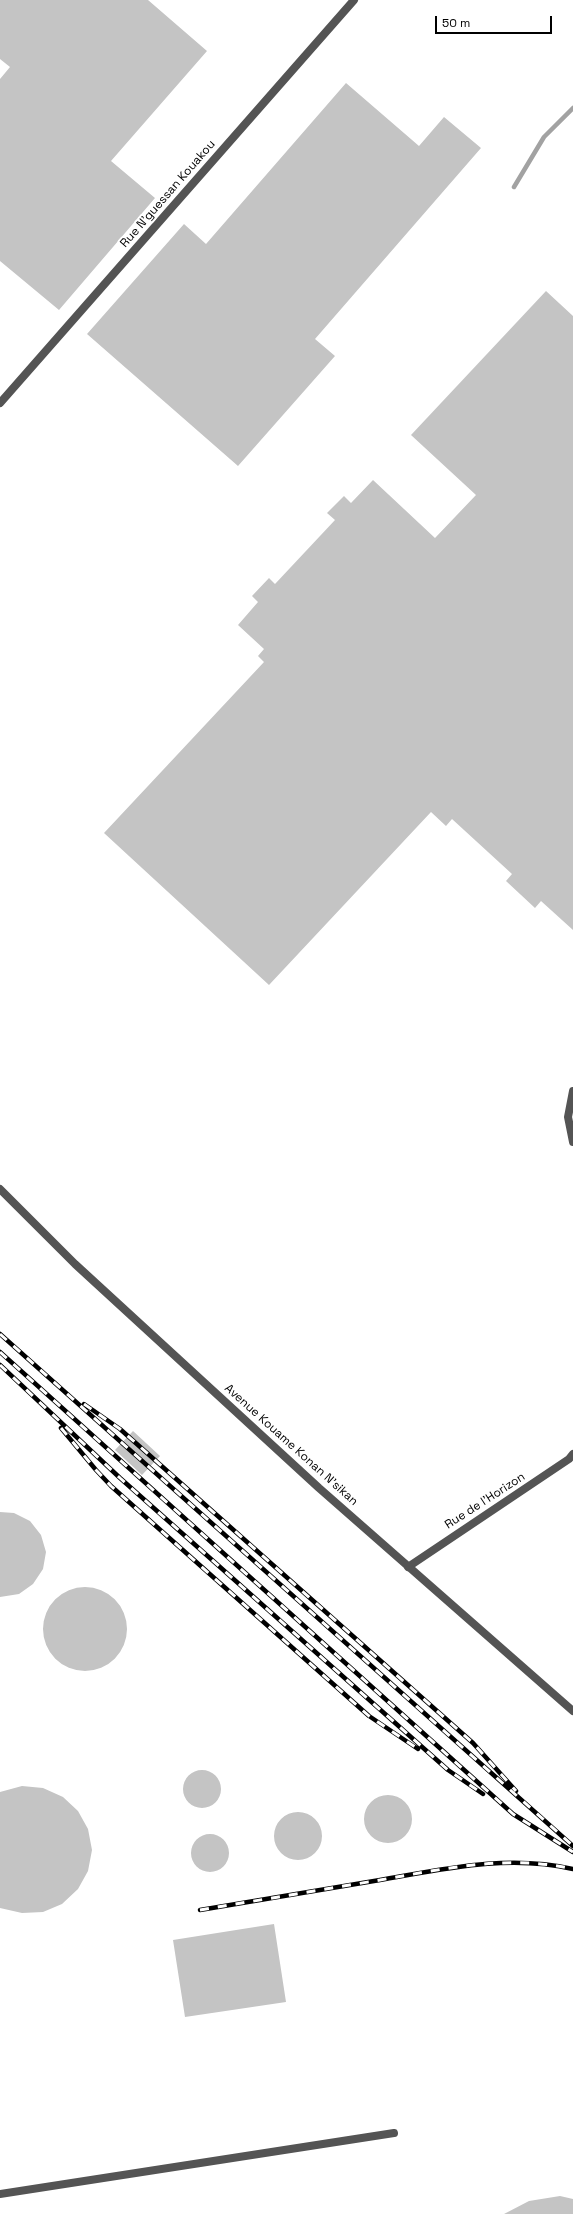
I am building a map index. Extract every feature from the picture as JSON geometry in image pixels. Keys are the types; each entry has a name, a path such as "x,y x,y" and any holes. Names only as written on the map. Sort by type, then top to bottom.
{"street":[{"name":"Rue N'guessan Kouakou","path":"0,403 354,0"},
{"path":"573,1091 568,1117 573,1142"},
{"name":"Avenue Kouame Konan N'sikan","path":"0,1189 74,1264 408,1567 573,1711"},
{"name":"Rue de l'Horizon","path":"408,1567 523,1492 569,1459 573,1454"},
{"path":"0,2194 394,2133"}],"building":[{"path":"0,0 148,0 207,51 111,161 155,198 59,310 0,261 0,79 10,67 0,59"},
{"path":"346,83 419,146 444,117 481,148 315,339 335,356 238,466 87,334 184,224 206,244"},
{"path":"546,291 573,316 573,930 541,901 535,908 506,881 512,874 452,819 446,826 431,812 269,985 104,833 264,662 258,656 264,649 238,625 258,602 252,596 269,578 275,584 335,520 327,513 344,496 351,503 373,480 435,538 476,495 411,435"},
{"path":"133,1431 160,1456 142,1475 115,1450"},
{"path":"0,1512 14,1513 30,1521 41,1535 46,1552 43,1569 33,1584 19,1594 0,1597"},
{"path":"85,1587 101,1590 115,1599 124,1613 127,1629 124,1645 115,1659 101,1668 85,1671 69,1668 55,1659 46,1645 43,1629 46,1613 55,1599 69,1590"},
{"path":"198,1770 206,1770 216,1775 220,1782 220,1796 216,1803 206,1808 198,1808 188,1803 186,1800 183,1793 183,1785 188,1775 191,1773"},
{"path":"22,1786 43,1788 63,1797 78,1811 88,1829 92,1850 88,1871 78,1889 62,1904 43,1912 22,1913 0,1908 0,1792"},
{"path":"388,1795 397,1797 405,1802 410,1810 412,1819 410,1828 405,1836 397,1841 388,1843 379,1841 371,1836 366,1828 364,1819 366,1810 371,1802 379,1797"},
{"path":"298,1812 307,1814 315,1819 320,1827 322,1836 320,1845 315,1853 307,1858 298,1860 289,1858 281,1853 276,1845 274,1836 276,1827 281,1819 289,1814"},
{"path":"206,1834 214,1834 224,1839 228,1846 228,1860 224,1867 214,1872 206,1872 196,1867 194,1864 191,1857 191,1849 196,1839 199,1837"},
{"path":"274,1924 286,2002 185,2017 173,1940"},
{"path":"560,2196 573,2199 573,2214 504,2214 529,2201"}],"waterway":[{"path":"514,187 544,137 573,108"}],"railway":[{"path":"0,1334 573,1846"},
{"path":"0,1352 513,1814 573,1852"},
{"path":"0,1365 120,1478 448,1770 483,1794"},
{"path":"84,1404 120,1429 473,1743 516,1791"},
{"path":"61,1428 111,1486 369,1716 418,1749"},
{"path":"200,1910 476,1865 524,1863 573,1869"}]}
